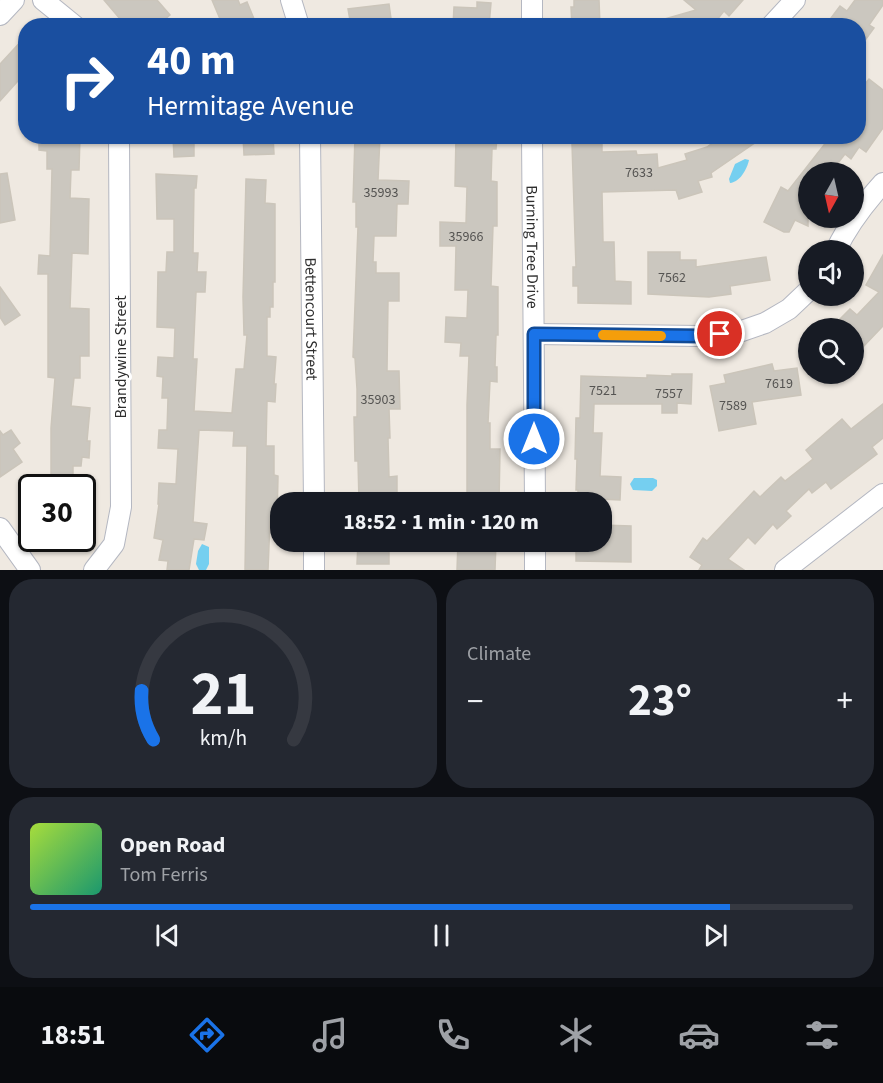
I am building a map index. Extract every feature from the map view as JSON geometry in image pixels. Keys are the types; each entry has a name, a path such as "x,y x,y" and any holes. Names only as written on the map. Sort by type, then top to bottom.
{"street":[{"path":"0,15 14,0"},
{"path":"44,0 65,18"},
{"path":"291,0 297,18"},
{"path":"532,0 532,18"},
{"path":"778,18 795,0"},
{"name":"Brandywine Street","path":"93,570 114,544 121,507 119,144"},
{"name":"Bettencourt Street","path":"310,144 314,492"},
{"name":"Burning Tree Drive","path":"532,144 535,492"},
{"path":"841,240 852,220 883,183"},
{"path":"534,334 701,336 739,332 765,323 789,309 798,300"},
{"path":"785,570 883,494"},
{"path":"0,528 30,570"},
{"path":"314,552 314,570"},
{"path":"535,552 536,570"}],"water":[{"path":"745,159 749,160 745,171 740,178 730,183 729,179 735,164"},
{"path":"634,478 653,478 657,480 657,486 652,491 633,490 630,484"},
{"path":"202,544 209,547 209,564 206,570 199,570 196,564 198,551"}],"building":[{"path":"104,0 157,0 170,15 166,18 119,18"},
{"path":"212,0 238,0 240,5 247,2 254,18 220,18"},
{"path":"574,0 599,0 600,18 572,18 571,7 574,7"},
{"path":"684,0 743,0 729,16 724,11 718,18 668,18 696,10"},
{"path":"855,0 883,0 883,5 869,25 874,28 866,39 866,18 831,18 840,6 847,11"},
{"path":"477,2 491,3 490,18 453,18 454,7 477,8"},
{"path":"389,4 391,18 350,18 348,9"},
{"path":"18,45 18,81 0,101 0,64"},
{"path":"869,79 883,90 883,128 866,152 859,147 851,159 845,154 839,162 811,162 825,144 866,144 866,83"},
{"path":"39,144 80,144 79,170 71,170 70,198 89,199 88,254 72,253 70,308 89,309 89,356 80,356 80,378 74,378 71,406 90,408 87,441 90,441 89,458 82,457 81,466 73,466 73,474 51,474 51,428 55,378 48,377 48,274 38,274 39,255 50,256 52,169 47,169 47,151 39,150"},
{"path":"173,144 194,144 194,156 174,157"},
{"path":"243,144 273,144 274,154 244,155"},
{"path":"355,144 380,144 378,180 409,181 408,204 397,204 396,236 374,236 373,262 376,262 376,273 399,273 399,301 388,301 387,371 399,371 400,409 389,409 390,438 388,438 389,477 397,476 397,492 359,492 354,417 357,417 357,389 355,358 353,357 358,227 356,227 356,202 353,202"},
{"path":"456,144 496,144 496,149 492,149 491,181 497,182 497,226 493,226 491,286 498,287 495,367 497,367 497,382 490,381 488,423 490,423 490,449 500,449 499,492 467,492 469,356 460,356 461,343 445,342 446,317 467,318 468,290 455,290 456,246 440,246 440,222 466,223 467,187 455,186"},
{"path":"572,144 602,144 602,152 636,151 637,155 657,154 658,168 687,160 685,154 711,144 753,144 711,173 712,177 698,181 702,192 679,199 676,190 602,192 603,242 614,242 615,281 631,282 631,304 578,303 578,286 573,286 573,267 576,267"},
{"path":"7,173 15,220 0,223 0,174"},
{"path":"156,174 197,176 196,188 194,188 193,253 198,253 197,272 206,272 205,292 196,292 193,359 197,359 194,411 232,413 236,369 244,369 247,335 244,335 243,297 246,179 266,180 265,203 275,204 275,282 273,282 273,307 270,307 270,317 267,317 267,356 276,357 274,384 276,384 275,402 267,401 266,446 274,446 274,475 278,476 278,492 270,492 268,570 245,570 247,446 233,446 234,431 199,430 193,522 207,524 204,540 194,539 189,570 167,570 168,561 159,560 163,540 154,538 159,504 159,483 176,484 178,449 158,448 159,430 167,430 168,398 162,398 163,377 157,376 158,357 174,358 175,328 157,327 158,272 166,272 167,252 174,252 174,219 157,219"},
{"path":"798,178 798,221 795,220 789,232 784,232 764,222 781,187 788,191"},
{"path":"648,252 680,252 680,260 696,260 696,267 766,257 770,280 730,286 731,294 709,297 648,294"},
{"path":"883,255 883,326 864,346 864,318 841,318 850,309 857,315 879,292 866,285"},
{"path":"0,287 20,315 5,325 0,317"},
{"path":"772,364 774,371 797,368 801,395 752,402 756,424 719,431 710,386 726,383 724,375"},
{"path":"672,374 692,374 691,404 677,403 677,413 662,413 662,404 594,404 593,433 602,433 600,476 621,477 620,500 612,500 612,492 578,492 576,490 577,459 575,459 576,418 580,418 581,376 647,378 647,375 672,376"},
{"path":"883,404 883,438 872,447 877,454 831,489 826,482 812,493 809,489 786,511 791,516 777,529 773,524 755,544 748,537 728,559 744,570 699,570 702,565 690,557 703,538 707,541 754,491 760,497 781,477 785,481 813,459 806,450 842,419 851,429"},
{"path":"11,430 20,443 13,449 22,462 0,477 0,431 3,435"},
{"path":"612,525 631,526 631,562 576,561 576,552 612,552"},
{"path":"358,552 389,552 389,564 357,564"},
{"path":"458,552 496,552 495,570 457,570"}],"slow traffic":[{"path":"603,335 661,336"}],"route":[{"path":"534,439 534,334 701,336 720,334"}]}
